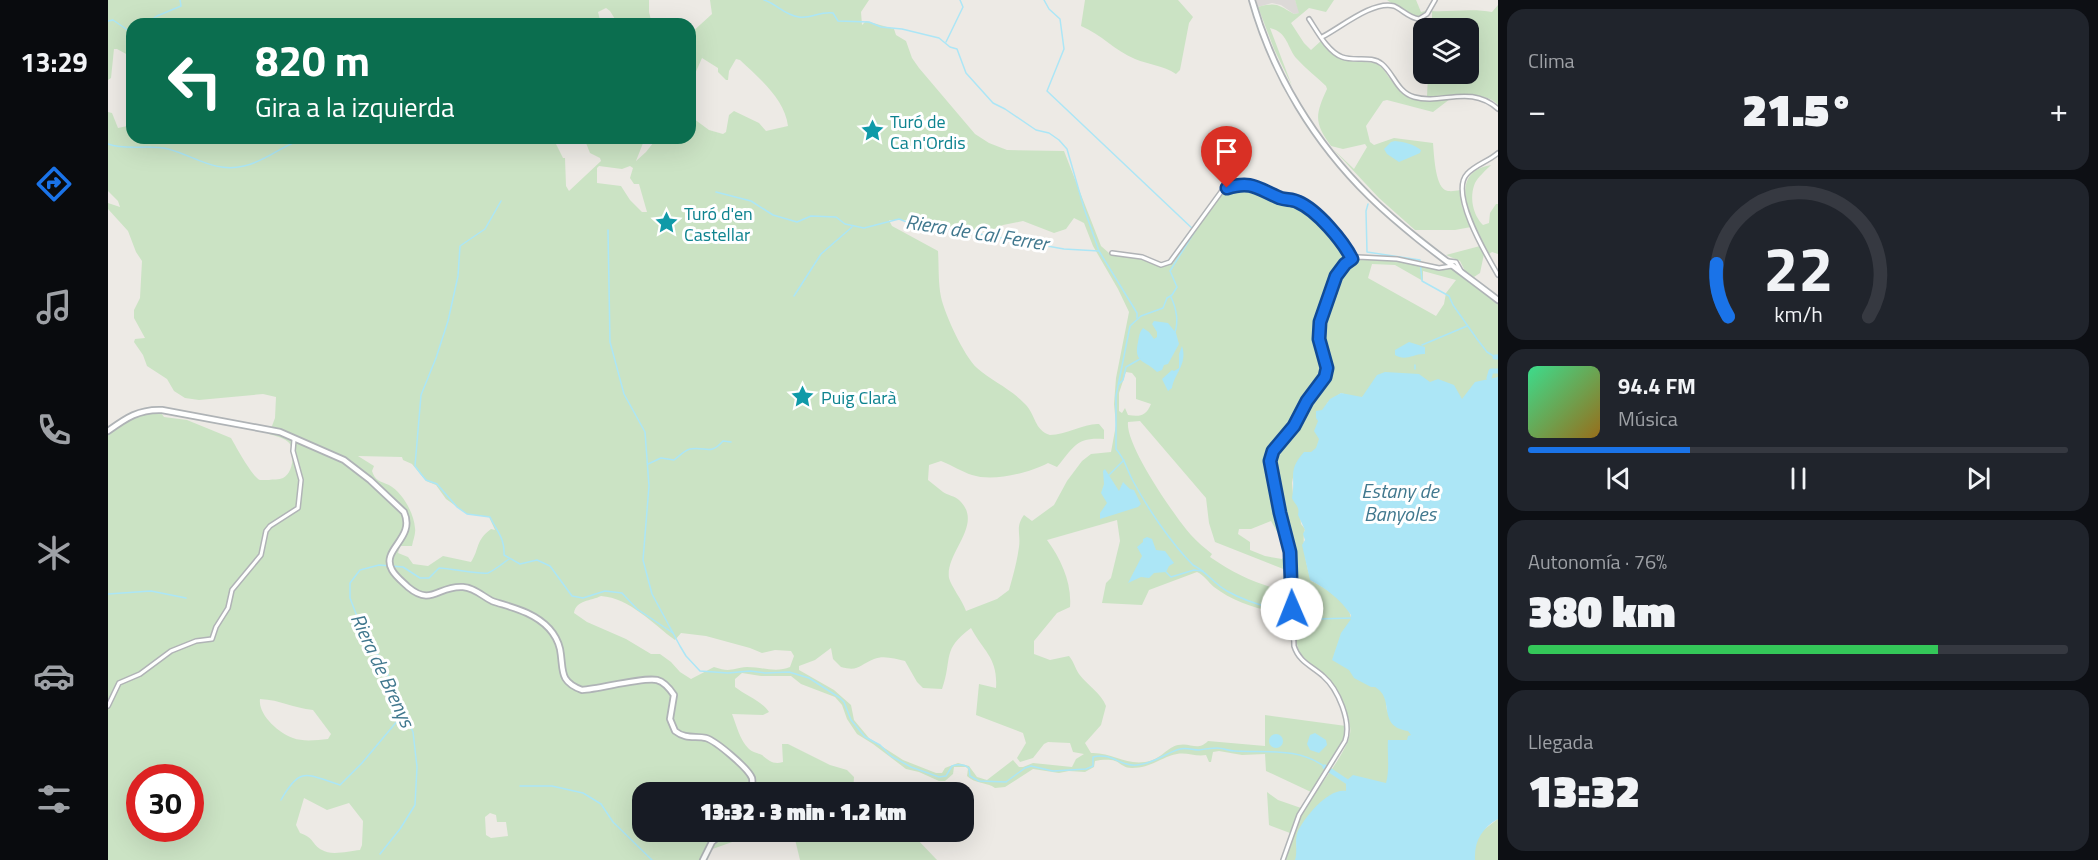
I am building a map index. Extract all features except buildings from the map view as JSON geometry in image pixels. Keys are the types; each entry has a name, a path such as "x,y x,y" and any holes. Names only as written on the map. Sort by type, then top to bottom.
{"main road":[{"path":"1252,0 1282,77 1323,144 1370,197 1442,257 1445,264 1454,266 1498,300"},
{"path":"108,431 133,414 144,410 162,410 280,432 344,460 370,480 404,512 407,518 407,529 393,551 390,563 393,571 416,593 426,597 454,587 471,589 490,600 525,612 542,621 560,648 565,680 582,690 649,680 662,682 670,688 674,695 670,719 675,731 686,737 707,738 748,771 752,782"},
{"path":"703,860 712,842"}],"street":[{"path":"1322,37 1368,9 1395,6 1412,18 1419,19 1427,14 1435,0"},
{"path":"1309,19 1333,51 1342,57 1369,59 1381,63 1408,95 1423,99 1456,95 1491,103 1498,109"},
{"path":"1498,153 1467,174 1462,189 1466,209 1476,235 1498,275"},
{"path":"1112,253 1142,257 1161,265 1167,264 1221,192 1233,186 1250,184 1280,198 1297,201 1309,208 1345,244 1352,259"},
{"path":"1283,860 1299,815 1345,741 1348,732 1347,722 1332,687 1324,677 1301,659 1294,646 1291,558 1273,485 1270,461 1273,451 1294,426 1307,401 1325,377 1327,368 1319,339 1320,322 1336,276 1345,264 1352,259 1363,257 1397,259 1435,267 1456,262 1461,271"},
{"path":"108,706 119,683 140,674 171,651 196,641 212,639 216,627 228,608 232,590 261,555 266,531 298,508 301,480 293,451 294,440"}],"shaded area":[{"path":"1256,0 1295,0 1300,13 1294,14 1281,5 1272,3 1258,7"}],"green space":[{"path":"108,0 649,0 650,18 614,18 606,8 598,12 600,18 126,18 126,54 114,49 111,78 108,80"},
{"path":"710,0 869,0 861,12 862,25 866,21 894,29 896,35 906,41 912,58 919,68 975,134 1007,150 1064,151 1101,246 1109,253 1164,265 1173,263 1192,232 1222,193 1237,187 1254,186 1300,202 1323,219 1342,237 1348,259 1332,282 1318,324 1319,348 1329,373 1321,328 1335,284 1351,261 1396,260 1439,270 1453,268 1498,303 1498,380 1464,400 1370,390 1360,399 1341,393 1327,403 1319,446 1294,472 1293,494 1299,503 1301,524 1305,529 1304,548 1311,581 1330,592 1347,608 1376,684 1387,698 1387,711 1408,727 1412,734 1387,784 1350,793 1316,808 1298,832 1296,843 1299,860 1285,860 1292,836 1307,804 1342,753 1350,734 1350,728 1347,712 1335,687 1327,676 1304,659 1298,647 1294,620 1293,547 1285,538 1291,572 1215,542 1209,523 1206,498 1140,421 1128,422 1134,447 1152,480 1184,526 1212,554 1210,557 1220,564 1249,579 1291,593 1291,615 1261,609 1232,598 1214,587 1197,572 1149,590 1142,605 1102,603 1120,541 1117,520 1047,540 1064,572 1069,589 1070,607 1057,613 1034,641 1034,654 1050,660 1069,656 1079,674 1104,701 1106,706 1101,725 1085,743 1091,753 1145,762 1155,759 1178,745 1200,746 1208,741 1265,746 1265,715 1346,726 1342,744 1311,792 1266,771 1265,754 1242,755 1219,751 1213,752 1211,762 1206,755 1181,754 1171,755 1139,768 1129,768 1115,761 1105,760 1095,761 1094,767 1085,772 1059,773 1033,769 1005,787 995,788 974,780 967,776 966,767 954,767 953,774 945,781 939,781 906,769 857,734 847,719 842,705 835,697 801,684 791,676 761,676 742,673 735,679 735,687 758,701 769,712 763,715 732,714 741,737 749,749 772,762 780,763 783,762 782,744 788,744 830,765 847,770 854,777 854,782 632,782 632,842 732,842 704,852 700,860 108,860 108,435 139,415 161,413 164,417 187,420 231,438 249,468 260,480 286,476 293,458 292,448 288,442 269,434 275,418 276,397 263,394 199,400 185,398 174,391 167,379 147,366 134,342 135,339 145,338 134,318 134,310 140,298 142,261 128,231 108,209 108,203 120,207 118,201 108,191 108,112 112,113 118,128 126,126 126,144 556,144 565,158 566,186 569,191 601,161 600,158 590,153 586,144 643,144 636,161 652,144 696,144 696,120 709,130 723,134 726,132 729,115 734,111 759,123 766,131 788,126 777,98 740,60 736,59 729,71 728,80 718,72 718,68 702,58 696,72 696,29 712,14","holes":["599,166 622,169 630,166 633,168 630,178 634,184 639,184 647,212 642,212 621,186 597,183","1074,218 1084,223 1093,246 1129,312 1116,378 1114,404 1116,425 1111,452 1091,454 1082,461 1067,481 1054,505 1032,521 1024,515 1020,523 1018,553 1009,590 997,599 966,611 949,578 949,568 966,528 968,519 966,509 957,499 943,492 928,480 929,465 941,461 981,477 1000,477 1021,473 1048,463 1057,467 1081,442 1104,439 1104,430 1099,424 1094,424 1062,433 1050,435 1045,433 1038,426 1029,408 1020,399 977,368 961,345 943,305 939,286 938,251 892,226 889,220 909,220 927,225 987,232 1003,225 1023,221 1054,233 1066,229","1372,264 1395,265 1423,281 1423,271 1456,280 1446,293 1444,304 1436,316 1368,278","1126,372 1132,373 1136,378 1136,399 1151,404 1142,415 1128,415 1125,408 1122,413 1119,411 1119,393","358,456 402,457 403,460 412,464 426,481 436,485 446,499 467,514 489,517 495,530 491,529 482,537 471,562 443,556 428,566 413,564 408,557 398,553 400,546 412,546 415,530 410,510 394,488 375,477 372,471 374,466","1271,521 1281,536 1287,553 1282,559 1250,550 1250,542 1238,534 1239,529 1251,529","601,596 632,607 675,640 681,633 706,636 762,653 775,650 791,651 794,656 790,667 785,669 747,667 728,670 714,667 691,679 660,654 651,654 626,639 587,622 574,613 581,603","971,628 995,669 996,688 979,684 976,715 1023,733 1026,743 1017,758 1020,762 1033,758 1048,742 1070,743 1073,752 1084,754 1076,759 1072,767 1033,763 1019,767 1013,760 987,780 977,777 969,766 958,763 945,768 942,773 936,773 903,760 869,738 854,720 851,705 834,690 799,670 799,666 815,660 831,648 833,659 841,667 855,668 878,658 897,659 905,661 923,688 942,689 949,655 955,642","260,699 313,710 331,734 328,739 310,740 287,736 270,723 260,705","304,798 327,810 349,803 363,821 362,845 360,850 326,852 300,833 296,825","490,813 496,815 497,822 506,822 508,836 491,838 486,835 485,817"]},
{"path":"1085,0 1178,0 1193,17 1189,23 1180,70 1176,74 1135,59 1081,26"},
{"path":"1295,0 1334,0 1326,12 1309,8 1291,23 1311,50 1322,40 1330,50 1343,59 1379,65 1395,85 1408,96 1422,100 1450,99 1433,112 1387,100 1383,101 1366,126 1370,142 1374,145 1394,138 1433,143 1439,182 1445,190 1460,190 1462,207 1471,227 1455,230 1415,230 1379,198 1333,149 1354,169 1367,147 1365,144 1343,149 1331,146 1318,119 1326,86 1297,59 1284,37 1270,28 1292,86 1274,49 1258,7 1274,5 1294,14 1299,13"},
{"path":"1387,0 1416,0 1421,12 1428,10 1419,17 1404,12"},
{"path":"1498,5 1498,105 1492,100 1475,95 1427,97 1428,84 1479,84 1479,18 1432,18 1432,11 1492,12"},
{"path":"1491,165 1475,183 1472,200 1477,216 1483,225 1489,223 1490,213 1498,204 1498,254 1492,252 1489,254 1483,243 1471,217 1465,190 1468,179 1476,170"},
{"path":"1480,246 1484,254 1480,273 1474,277 1465,271 1460,261 1446,255"},
{"path":"1267,792 1278,800 1301,808 1290,833 1269,825"},
{"path":"1498,819 1498,860 1472,860 1474,837"},
{"path":"796,842 920,842 937,860 800,860"}],"water":[{"path":"1395,141 1415,146 1421,150 1420,153 1399,162 1387,154 1384,149"},
{"path":"1154,321 1168,323 1176,333 1179,344 1168,364 1157,372 1142,361 1137,354 1139,335 1143,328 1154,339 1157,337 1152,324"},
{"path":"1409,342 1425,347 1425,354 1403,358 1395,355 1395,350"},
{"path":"1182,346 1182,364 1172,388 1168,391 1162,379 1172,370 1179,368 1179,354"},
{"name":"Estany de Banyoles","path":"1385,372 1419,374 1430,382 1438,379 1454,385 1462,399 1475,382 1498,377 1498,819 1480,836 1475,860 1295,860 1298,831 1312,811 1332,794 1346,791 1346,781 1353,775 1386,783 1388,740 1407,740 1411,735 1408,731 1392,724 1385,698 1381,692 1354,678 1349,670 1332,660 1341,633 1351,619 1351,615 1333,595 1310,580 1302,545 1305,540 1303,534 1305,530 1292,498 1293,474 1296,464 1304,452 1311,452 1316,448 1319,439 1314,431 1318,421 1316,411 1322,410 1330,399 1341,393 1362,397 1377,375"},
{"path":"1105,469 1119,491 1123,482 1134,490 1141,504 1138,507 1100,519 1100,513 1107,503 1101,493"},
{"path":"1147,537 1152,539 1156,550 1165,551 1174,563 1166,572 1154,573 1149,578 1141,577 1128,583 1142,556 1137,547"},
{"path":"1315,733 1326,740 1327,745 1319,753 1310,750 1307,744 1310,735"},
{"path":"1276,734 1281,736 1283,741 1281,746 1276,748 1271,746 1269,741 1271,736"}],"waterway":[{"path":"154,18 181,6 180,0"},
{"path":"764,0 794,16 833,13 838,21 869,22 881,27 902,29 939,38 950,47 957,49 966,73 993,103 1036,130 1049,133 1067,149 1099,251"},
{"path":"946,42 963,7 960,0"},
{"path":"1044,0 1049,9 1060,19 1064,49 1047,91 1195,231 1170,271 1177,287 1172,295 1167,298 1163,308 1141,316 1130,326 1116,396 1116,449 1153,514 1176,547 1193,565 1234,595 1290,612"},
{"path":"108,21 113,20 126,29"},
{"path":"108,144 168,149 214,166 233,168 253,164 291,144"},
{"name":"Riera de Cal Ferrer","path":"716,192 751,201 773,215 797,222 811,216 836,217 845,224 864,228 899,219 917,226 957,230 1064,249 1099,251 1137,313 1137,318"},
{"path":"501,201 485,229 460,246 458,276 448,321 421,395 415,466 426,480 437,484 457,507 467,514 490,517 502,539 504,555 520,564 537,560 550,566 572,596 583,598 605,591 622,593 637,609 673,633"},
{"path":"1368,204 1366,211 1367,252 1420,260 1422,281 1449,296 1477,339 1487,352 1495,357"},
{"path":"794,296 821,254 852,227"},
{"path":"608,230 610,342 624,394 645,432 649,486 643,560 652,594 686,656 700,671 789,672 809,678 844,702 851,720 865,737 911,767 939,777 946,776 952,766 961,765 969,768 970,776 979,781 1006,782 1031,766 1053,771 1086,769 1093,766 1093,757 1100,756 1137,765 1149,763 1185,748 1293,754 1304,756 1325,767"},
{"path":"1171,297 1176,314 1175,332"},
{"path":"1422,345 1467,326"},
{"path":"1119,384 1123,380 1126,367 1140,359"},
{"path":"1489,378 1491,371 1498,371"},
{"path":"648,464 661,458 674,460 690,449 711,449 719,446 723,441 731,442"},
{"path":"1109,475 1124,460"},
{"name":"Riera de Brenys","path":"380,854 415,805 417,767 413,732 382,659 368,645 350,598 350,583 360,570 379,565 403,567 420,578 429,578 439,568 488,573 509,559"},
{"path":"1166,572 1171,577 1194,570 1203,571"},
{"path":"108,594 151,591 186,598"},
{"path":"1295,613 1317,619 1351,618"},
{"path":"281,800 299,777 311,776 340,785 362,763 404,713"},
{"path":"1325,767 1346,781"},
{"path":"520,786 552,786 583,793 601,804 613,822 652,860"}],"place":[{"name":"Turó de Ca n'Ordis","path":"872,131"},
{"name":"Turó d'en Castellar","path":"666,223"},
{"name":"Puig Clarà","path":"803,397"}],"route":[{"path":"1227,188 1250,184 1280,198 1297,201 1316,213 1345,244 1352,259 1336,276 1320,322 1319,339 1327,368 1325,377 1307,401 1294,426 1273,451 1270,461 1273,485 1292,563 1292,609"}]}
